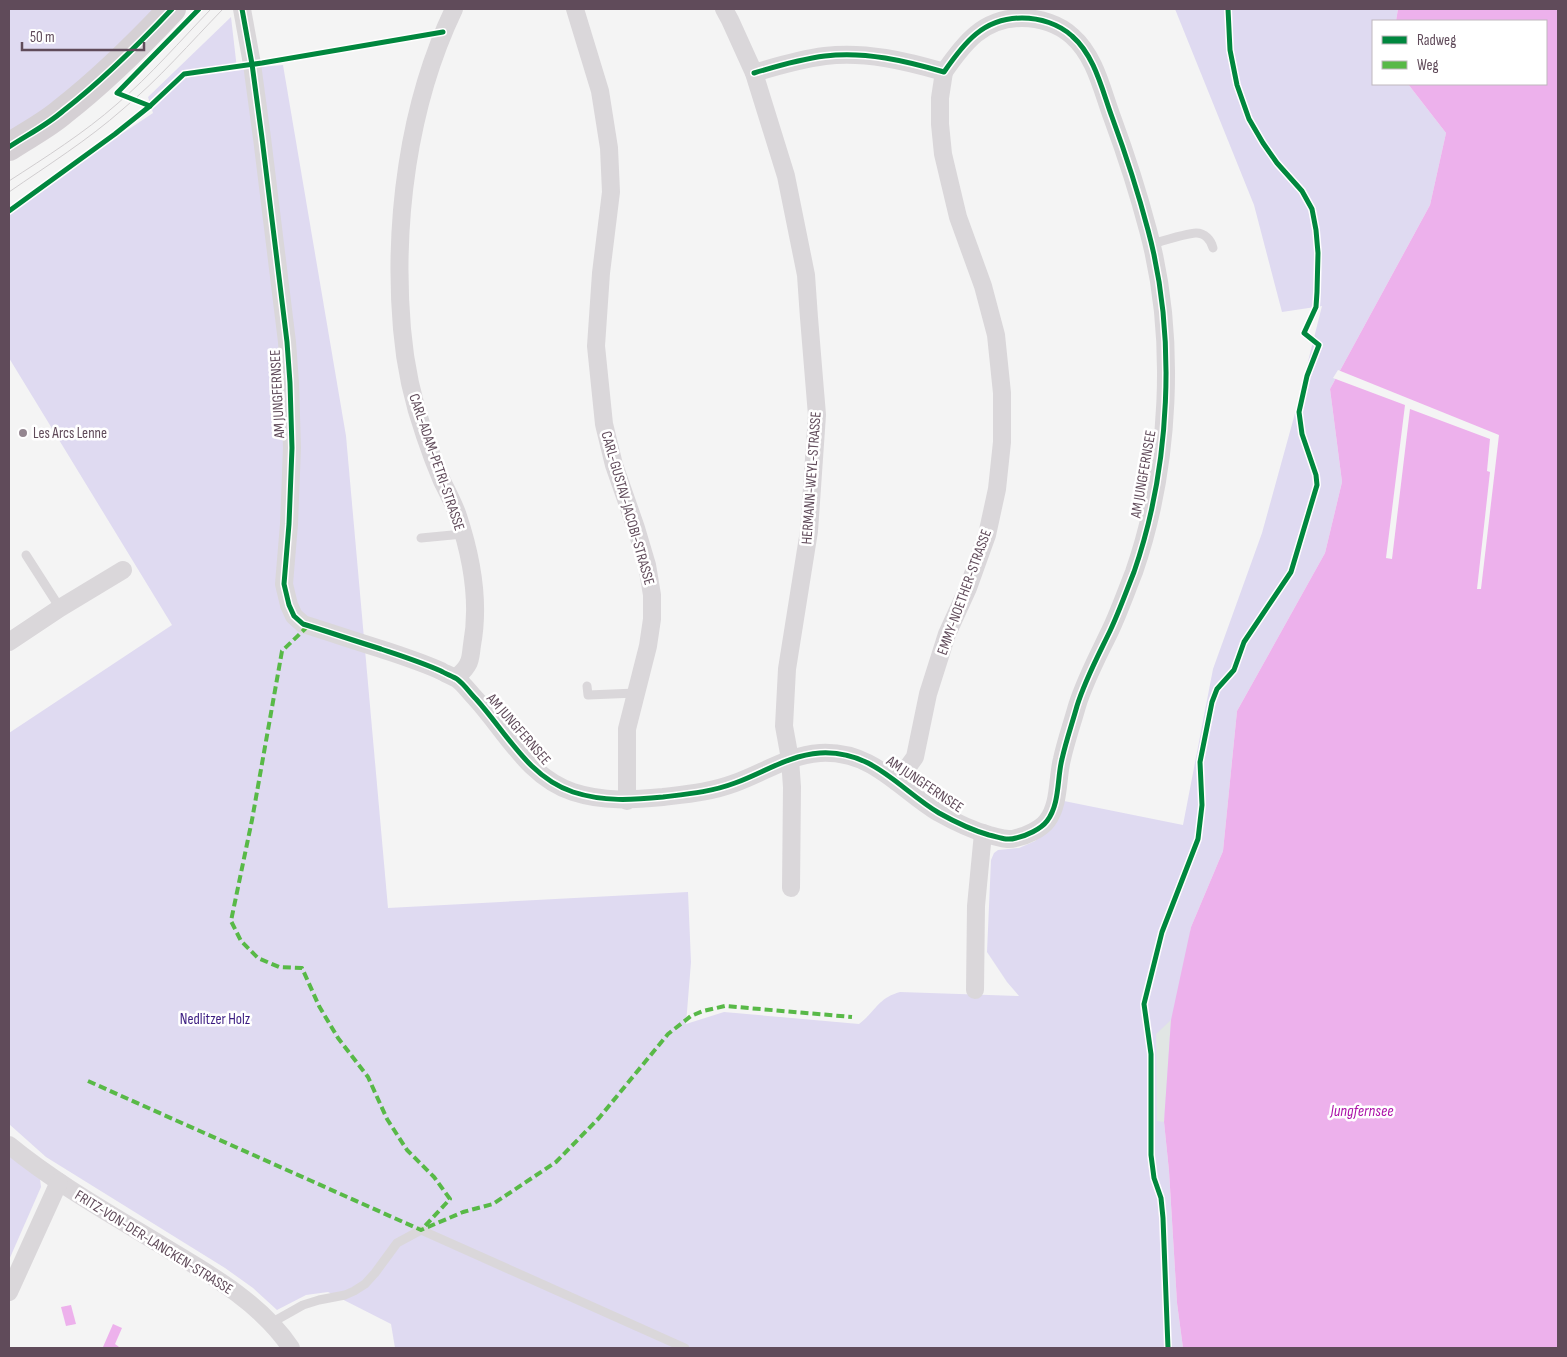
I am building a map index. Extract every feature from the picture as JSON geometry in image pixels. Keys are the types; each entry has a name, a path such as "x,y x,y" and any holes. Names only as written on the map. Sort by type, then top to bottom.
{"main road":[{"path":"9,147 62,113 100,81 172,9"}],"street":[{"name":"AM JUNGFERNSEE","path":"242,9 262,138 289,375 292,457 284,584 294,616 303,624 415,659 456,678 488,712 511,744 537,772 568,791 597,798 626,801 704,793 733,784 790,759 822,753 839,754 859,758 877,767 940,814 983,833 1007,840 1019,838 1039,828 1048,820 1054,806 1061,762 1079,700 1135,568 1152,507 1162,447 1166,399 1164,324 1152,244 1139,196 1093,66 1083,48 1070,34 1052,24 1035,18 1015,18 997,22 979,31 963,45 944,72"},
{"name":"CARL-ADAM-PETRI-STRASSE","path":"454,9 443,32 425,87 409,154 400,214 399,272 402,330 410,386 424,435 440,476 458,514 471,566 476,598 474,634 468,665 456,678"},
{"name":"CARL-GUSTAV-JACOBI-STRASSE","path":"575,9 600,91 609,148 611,192 601,273 596,346 604,424 614,465 636,528 652,595 652,619 648,646 628,729 626,801"},
{"path":"724,9 754,73 788,63 827,56 866,56 914,64 944,72"},
{"name":"EMMY-NOETHER-STRASSE","path":"898,782 915,758 928,694 947,634 968,588 987,535 997,489 1002,442 1002,393 996,335 983,286 958,217 943,154 940,98 944,72"},
{"name":"HERMANN-WEYL-STRASSE","path":"754,73 786,176 806,275 817,415 809,531 787,669 784,726 790,759 792,787 791,888"},
{"path":"9,642 60,608 123,570"},
{"path":"975,990 976,906 983,833"},
{"name":"FRITZ-VON-DER-LANCKEN-STRASSE","path":"9,1145 28,1161 59,1182 199,1268 250,1303 271,1323 291,1348"},
{"path":"9,1292 59,1182"}],"lane":[{"path":"1152,244 1196,233 1204,235 1211,242 1213,248"},
{"path":"421,538 463,534"},
{"path":"26,555 60,608"},
{"path":"587,686 588,695 636,693"},
{"path":"271,1323 303,1305 345,1295 366,1284 397,1243 421,1230 685,1348"}],"green space":[{"path":"9,9 162,9 109,65 9,139"},
{"name":"Nedlitzer Holz","path":"1175,9 1398,9 1396,20 1372,20 1372,85 1409,85 1446,133 1430,205 1330,389 1342,482 1325,553 1237,711 1223,851 1191,927 1164,1122 1177,1303 1183,1348 395,1348 391,1324 328,1292 306,1295 277,1310 253,1288 225,1268 46,1157 9,1124 9,733 172,625 9,358 9,209 153,113 148,97 231,17 237,69 283,65 346,436 388,908 688,892 691,962 686,1024 724,1012 859,1024 882,1001 900,992 1019,996 987,952 991,860 994,853 998,850 1019,848 1035,841 1054,825 1064,801 1183,825 1213,669 1262,533 1322,306 1282,312 1254,205"},
{"path":"9,1155 40,1179 41,1187 9,1260"}],"sand":[{"path":"1171,1020 1164,1122 1157,1121 1156,1034"}],"water":[{"name":"Jungfernsee","path":"1398,9 1558,9 1558,1348 1183,1348 1177,1303 1164,1122 1171,1020 1191,927 1223,851 1237,711 1325,553 1342,482 1330,389 1430,205 1446,133 1409,85 1547,85 1547,20 1396,20"},
{"path":"71,1305 76,1324 66,1326 61,1307"},
{"path":"113,1324 122,1328 115,1344 119,1347 103,1347"}],"pier":[{"path":"1338,370 1499,435 1481,589 1477,589 1490,472 1487,471 1490,439 1410,409 1392,559 1386,558 1405,405 1333,378"}],"tram line":[{"path":"9,181 78,135 130,93 211,9"},
{"path":"9,192 82,142 123,109 162,73 223,9"}],"marked path":[{"path":"308,626 282,651 252,820 231,921 241,941 258,958 279,967 302,968 319,1006 338,1038 368,1077 387,1119 407,1150 434,1177 450,1199 425,1226"},
{"path":"88,1081 421,1230 463,1212 493,1204 556,1162 599,1118 668,1034 691,1016 725,1006 852,1017"}],"cycle path":[{"path":"9,147 50,121 78,99 106,75 172,9"},
{"path":"150,106 117,93 199,9"},
{"path":"242,9 252,64 287,342 292,448 284,584 294,616 303,624 411,659 457,679 465,686 530,765 557,785 573,792 618,799 690,794 726,786 809,754 839,754 870,764 939,813 964,826 1002,838 1012,839 1024,836 1044,824 1054,807 1058,791 1060,766 1080,696 1110,631 1134,572 1146,532 1162,446 1166,358 1163,314 1157,271 1136,188 1101,85 1087,53 1072,36 1049,22 1022,18 1008,19 985,27 967,42 944,72 885,58 840,55 807,59 754,73"},
{"path":"1168,1348 1163,1218 1161,1198 1154,1178 1151,1155 1151,1054 1144,1004 1162,932 1198,839 1202,805 1200,762 1212,702 1217,689 1234,670 1244,642 1291,572 1317,485 1316,475 1302,434 1299,412 1307,376 1319,345 1304,333 1316,307 1318,253 1316,230 1312,209 1302,191 1277,163 1249,119 1237,85 1230,50 1228,9"},
{"path":"9,211 115,134 150,106 184,74 262,63 443,32"}],"place":[{"name":"Les Arcs Lenne","path":"23,433"}]}
